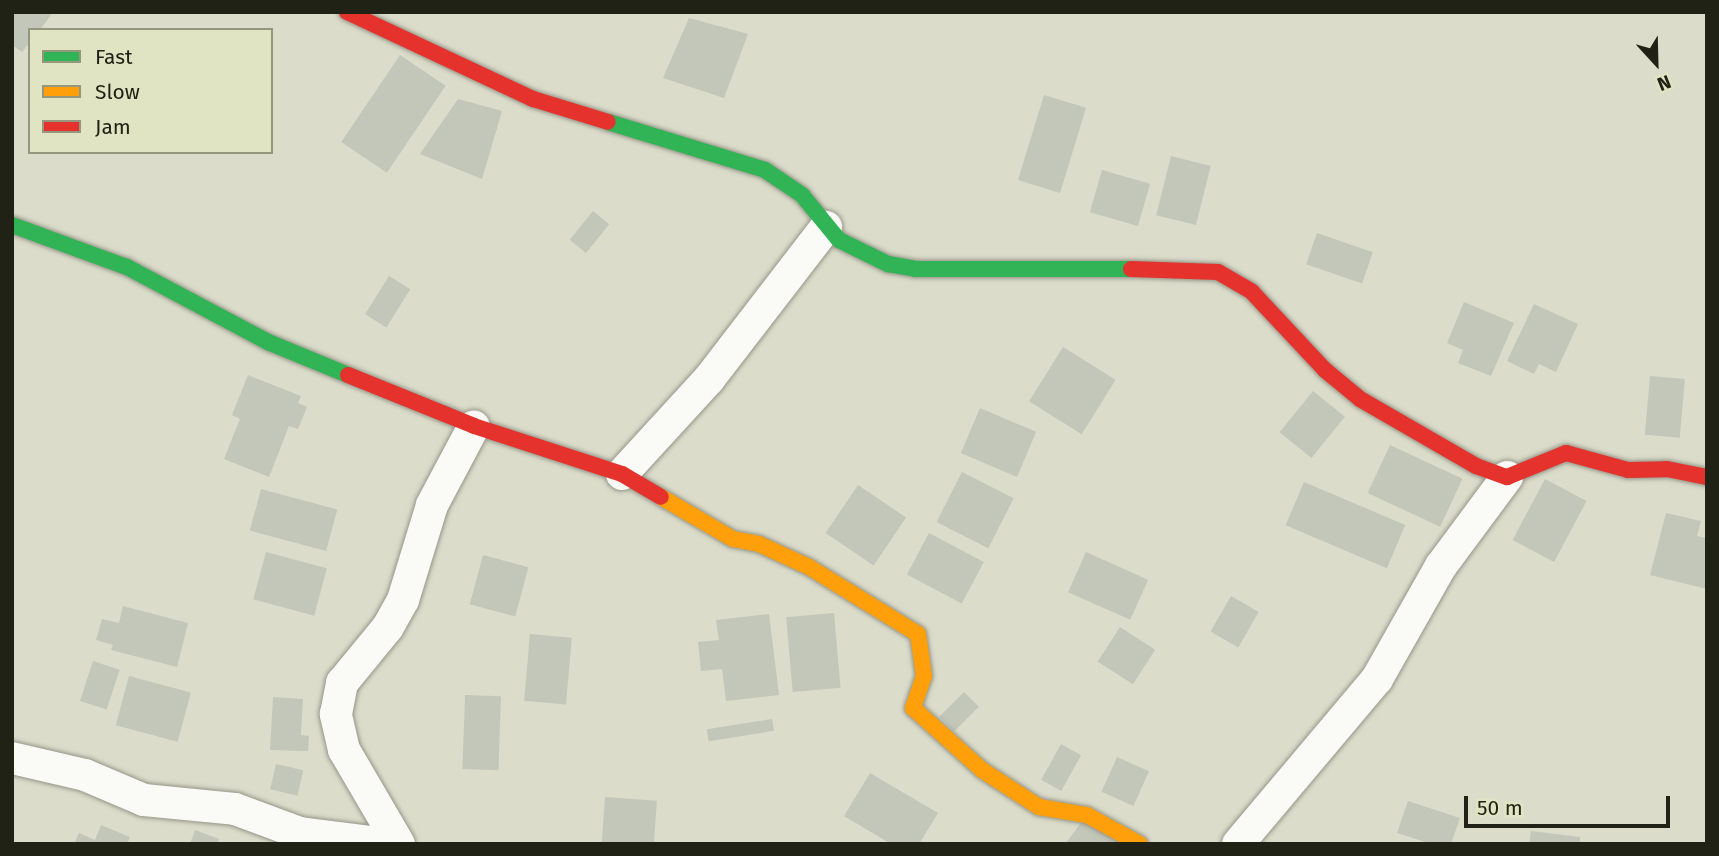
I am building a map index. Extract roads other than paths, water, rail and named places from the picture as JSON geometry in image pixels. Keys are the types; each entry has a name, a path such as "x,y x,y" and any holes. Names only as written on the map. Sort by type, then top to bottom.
{"street":[{"path":"347,12 533,99 765,170 802,195 826,226 856,252 915,269 1031,266 1218,272 1252,292 1325,370 1360,399 1459,457 1507,477"},
{"path":"12,225 127,267 268,342 474,426 622,474 733,539 759,544 809,568 911,627 923,648 925,676 913,708 982,769 1039,807 1087,815 1140,844"},
{"path":"622,474 709,379 826,226"},
{"path":"399,844 344,750 336,715 342,683 388,627 404,600 432,505 474,426"},
{"path":"1238,844 1377,680 1441,566 1507,477 1566,453 1628,470 1667,469 1707,477"},
{"path":"12,758 85,775 144,800 235,809 300,833 387,844"}]}
